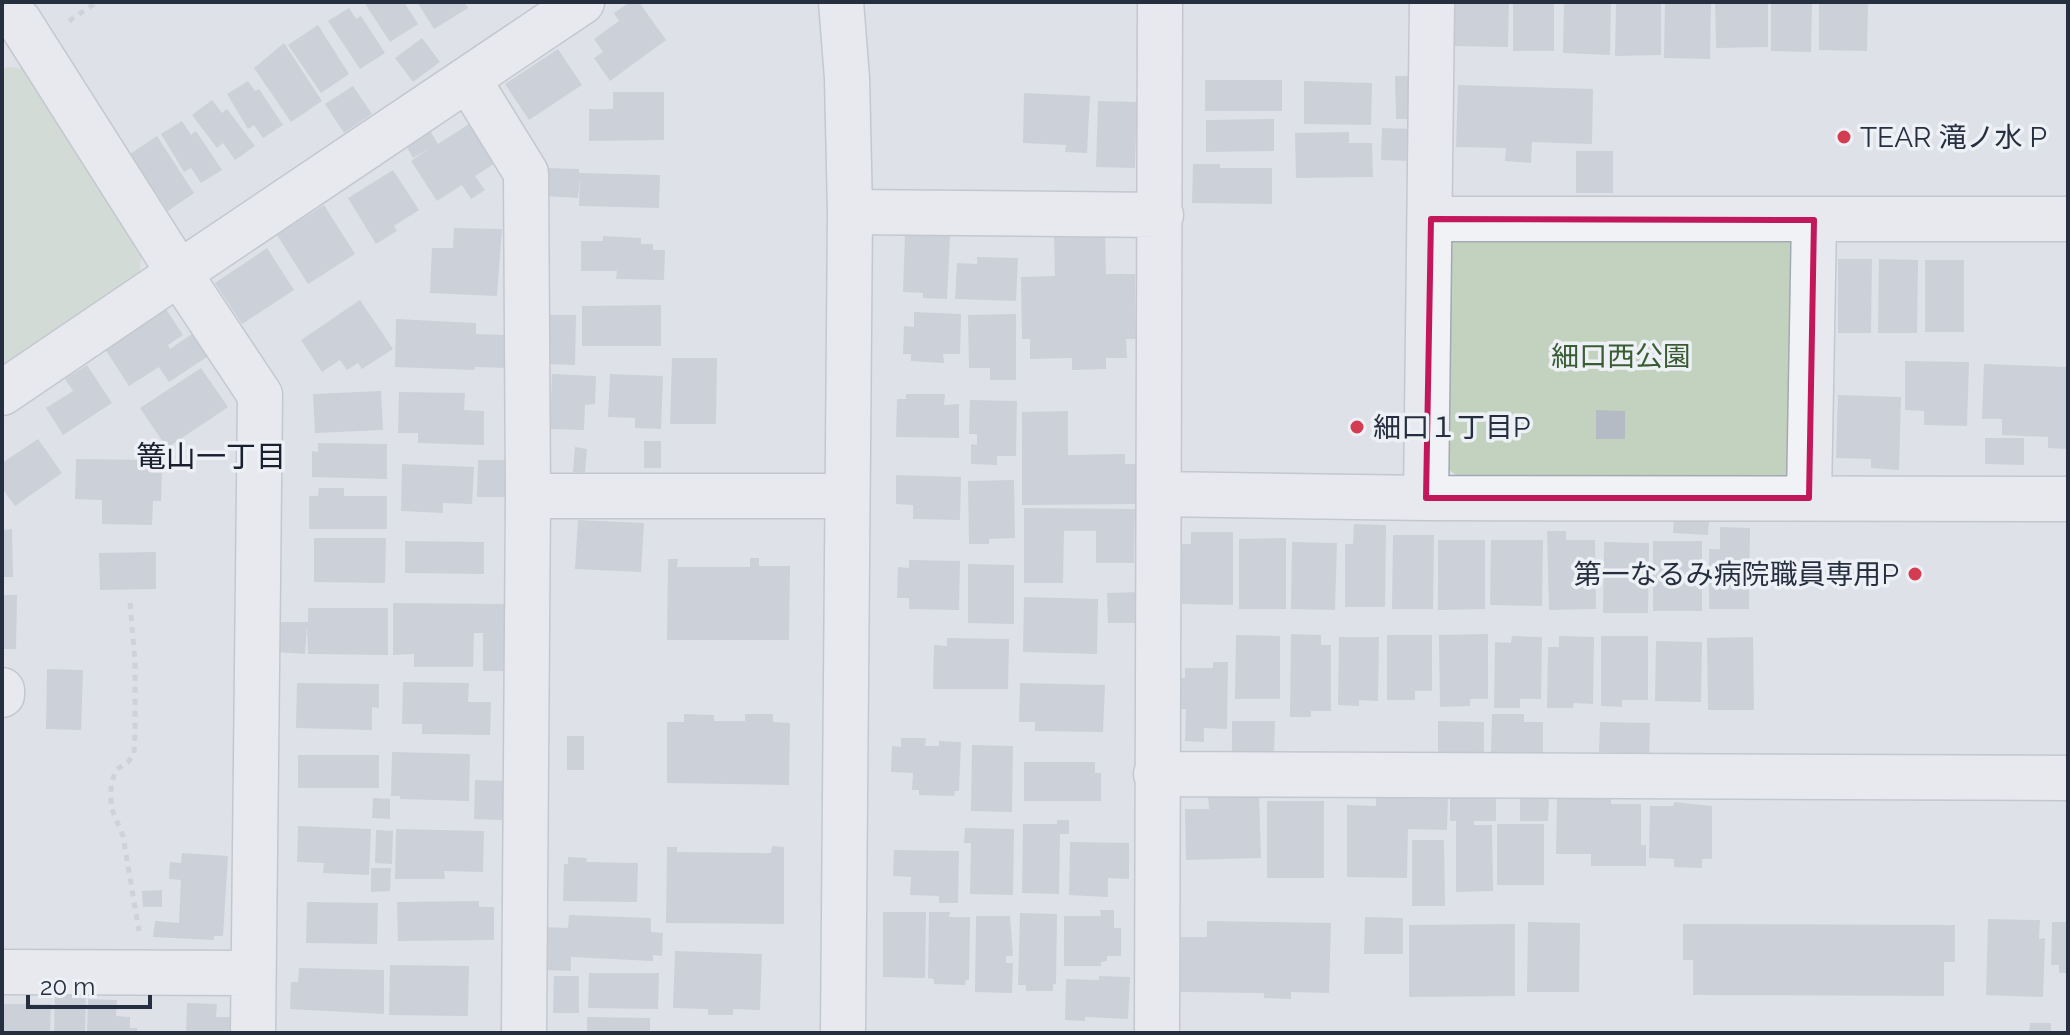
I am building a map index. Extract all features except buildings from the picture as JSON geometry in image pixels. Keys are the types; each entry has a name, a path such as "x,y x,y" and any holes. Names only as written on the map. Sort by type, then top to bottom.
{"street":[{"path":"2,393 582,2"},
{"path":"841,2 847,78 850,212 843,1033"},
{"path":"1157,1033 1160,2"},
{"path":"1426,498 1432,2"},
{"path":"33,20 179,273 260,395 253,1033"},
{"path":"468,79 526,173 528,496 524,1033"},
{"path":"850,212 1161,215"},
{"path":"1431,219 2068,219"},
{"path":"1809,498 1814,220"},
{"path":"1159,494 1426,498 2068,499"},
{"path":"528,496 847,496"},
{"path":"1156,774 2068,778"},
{"path":"2,972 252,973"}],"path":[{"path":"33,20 97,2"},
{"path":"130,603 135,661 134,753 116,770 111,784 111,807 120,823 140,926"}],"highlighted area":[{"path":"1431,219 1814,220 1809,498 1426,498"}],"green space":[{"path":"7,67 26,69 142,247 139,282 2,374 2,70"},
{"name":"細口西公園","path":"1778,231 1798,248 1797,463 1780,481 1465,482 1445,467 1446,248 1461,232"}],"place":[{"name":"TEAR 滝ノ水 P","path":"1844,137"},
{"name":"細口１丁目P","path":"1357,427"},
{"name":"第一なるみ病院職員専用P","path":"1915,574"}],"district":[{"name":"篭山一丁目","path":"211,456"}]}
